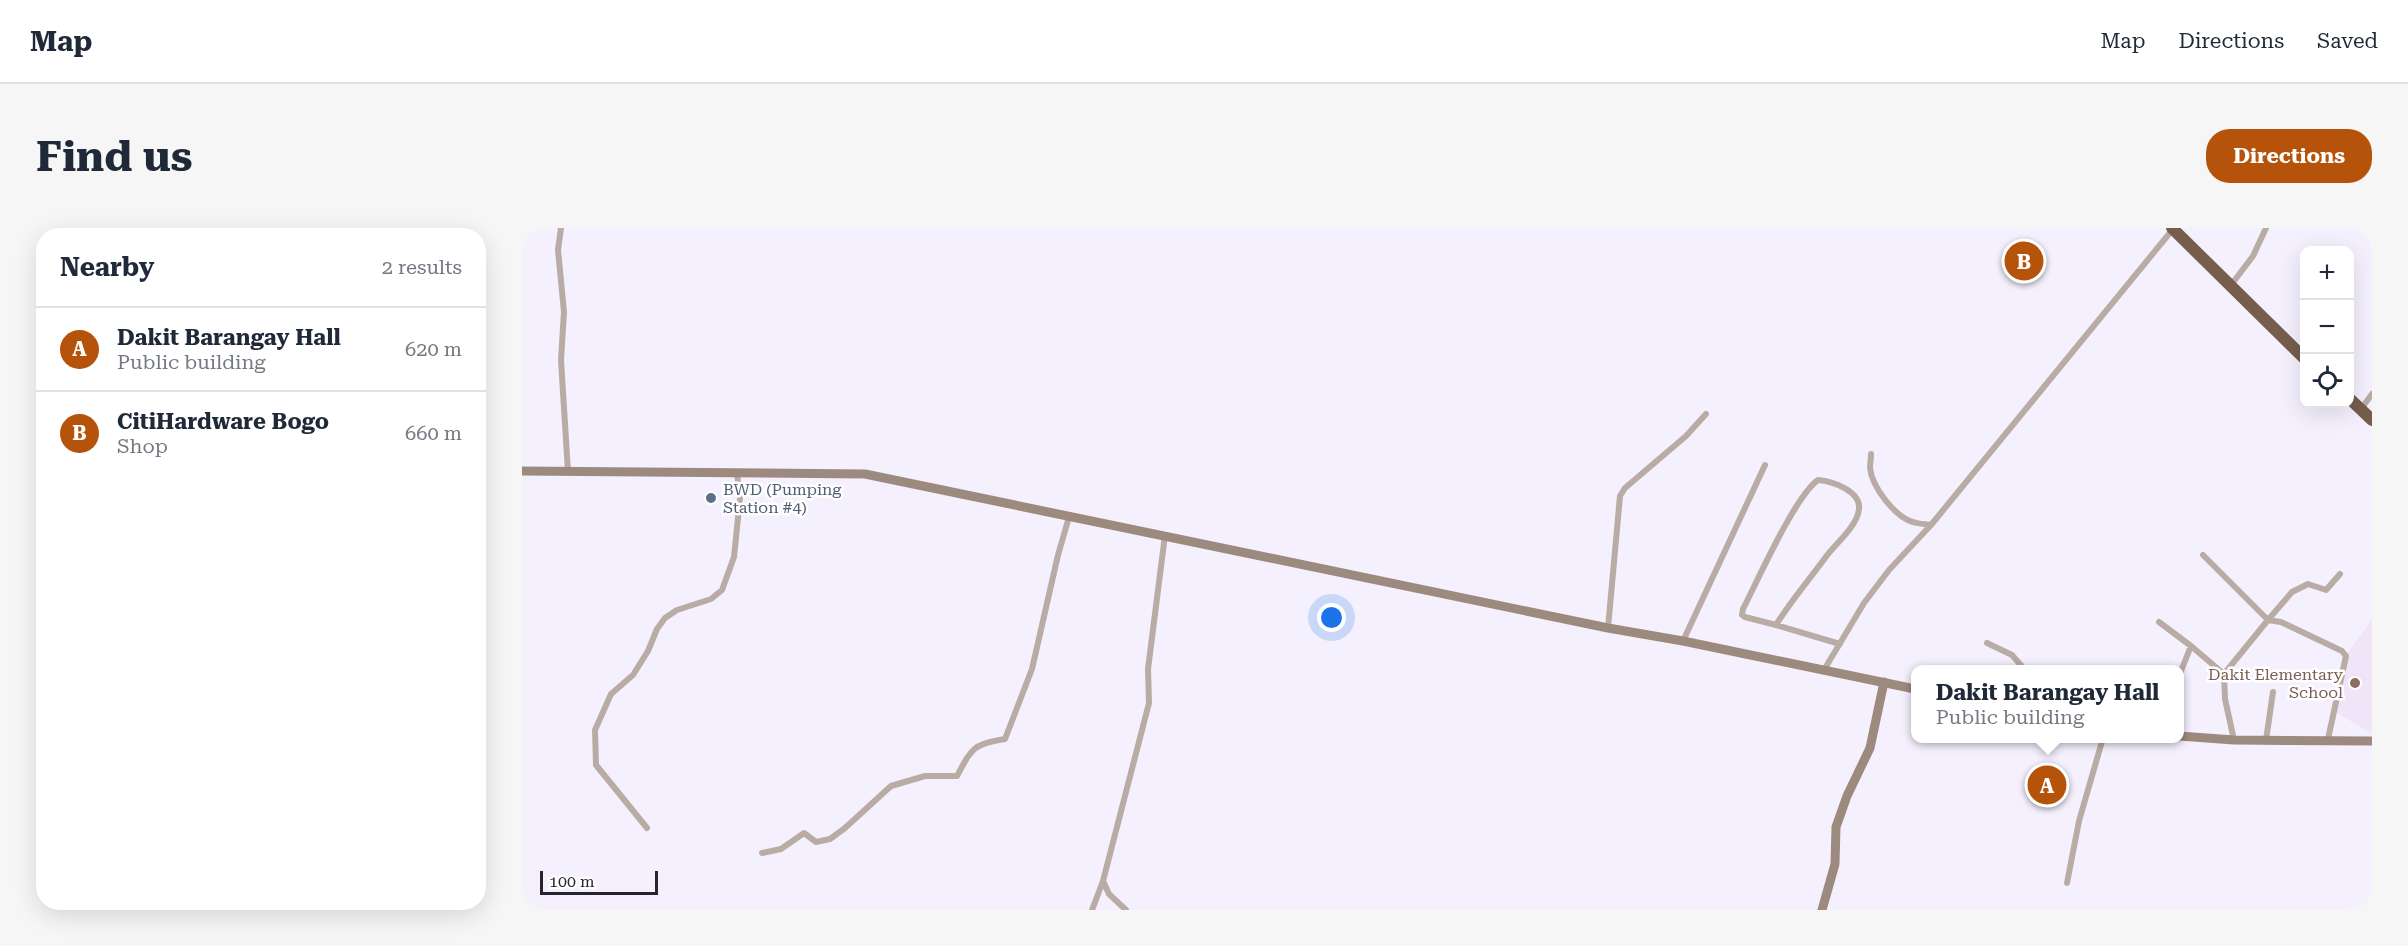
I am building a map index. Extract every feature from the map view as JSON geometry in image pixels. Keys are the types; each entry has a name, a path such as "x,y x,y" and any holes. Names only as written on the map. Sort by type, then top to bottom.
{"highway":[{"path":"2173,228 2300,354"},
{"path":"2354,404 2372,420"}],"main road":[{"path":"522,471 865,474 1608,628 1683,641 1911,688"},
{"path":"1822,910 1835,864 1836,827 1847,796 1870,748 1884,682"},
{"path":"2184,736 2234,740 2372,741"}],"street":[{"path":"561,228 558,250 564,312 561,360 568,472"},
{"path":"1824,670 1864,603 1889,570 1932,525 2173,228"},
{"path":"2231,285 2253,256 2266,228"},
{"path":"2361,410 2372,394"},
{"path":"1608,628 1620,496 1625,488 1686,436 1706,414"},
{"path":"1872,454 1870,469 1881,496 1911,522 1932,525"},
{"path":"1683,641 1765,465"},
{"path":"647,828 596,765 595,730 611,694 633,675 665,618 677,610 711,599 722,590 734,557 740,498 737,474"},
{"path":"1776,625 1851,526 1859,512 1857,500 1834,483 1818,480 1811,485 1798,504 1743,609 1742,615 1840,644"},
{"path":"762,853 781,849 804,832 816,842 830,839 891,786 925,776 957,776 968,756 982,743 1005,739 1032,669 1069,517"},
{"path":"1092,910 1103,881 1149,703 1148,669 1165,535"},
{"path":"2203,555 2268,620 2281,622 2345,653 2328,740"},
{"path":"2234,740 2225,699 2224,674 2292,592 2308,584 2326,590 2340,574"},
{"path":"2159,622 2224,674"},
{"path":"1987,643 2012,655 2021,665"},
{"path":"2183,665 2191,646"},
{"path":"2266,740 2273,692"},
{"path":"2067,883 2079,821 2102,743"},
{"path":"1103,881 1109,894 1126,910"}],"shaded area":[{"name":"Dakit Elementary School","path":"2372,619 2372,734 2331,709 2345,657"}],"place":[{"name":"CitiHardware Bogo","path":"2024,261"},
{"name":"BWD (Pumping Station #4)","path":"711,498"},
{"name":"Dakit Elementary School","path":"2355,683"},
{"name":"Dakit Barangay Hall","path":"2047,785"}]}
